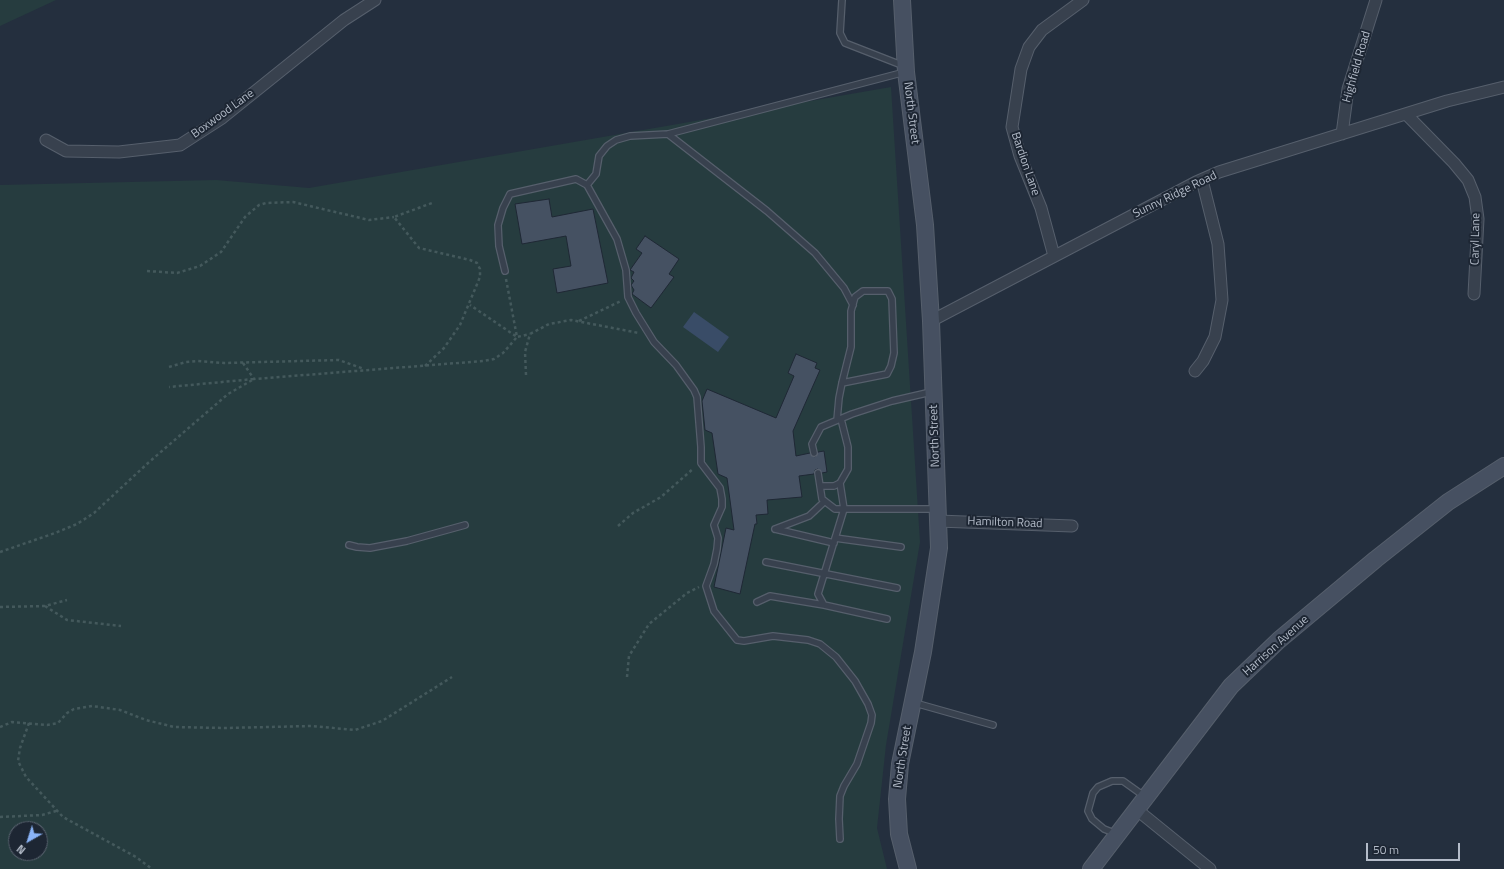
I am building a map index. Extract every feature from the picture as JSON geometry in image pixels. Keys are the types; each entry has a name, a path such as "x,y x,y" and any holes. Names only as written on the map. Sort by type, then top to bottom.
{"street":[{"name":"Boxwood Lane","path":"46,140 66,151 119,152 180,145 222,118 344,20 375,0"},
{"name":"North Street","path":"902,0 906,69 925,225 931,321 939,548 923,652 900,764 897,799 899,834 908,869"},
{"name":"Bardion Lane","path":"1054,256 1041,208 1020,156 1012,127 1021,69 1029,47 1042,30 1083,0"},
{"name":"Highfield Road","path":"1342,134 1348,89 1376,0"},
{"name":"Sunny Ridge Road","path":"931,321 1054,256 1220,172 1447,101 1504,87"},
{"name":"Caryl Lane","path":"1406,114 1454,163 1468,180 1475,197 1478,219 1474,294"},
{"path":"1195,372 1203,361 1214,337 1222,300 1218,244 1202,180"},
{"name":"Harrison Avenue","path":"1091,869 1231,686 1279,640 1448,502 1504,466"},
{"name":"Hamilton Road","path":"938,515 1072,526"},
{"path":"1141,803 1210,869"}],"lane":[{"path":"842,0 840,33 845,43 906,69"},
{"path":"587,185 596,174 599,156 607,146 616,140 630,136 668,134 906,69"},
{"path":"668,134 767,211 815,253 844,288 853,305"},
{"path":"505,271 499,246 498,226 503,208 510,194 576,179 587,185 617,239 626,270 628,297 650,336 676,365 694,390 699,416 701,462 720,488 722,499 722,507 714,525 718,538 717,549 714,564 706,586 707,595 714,611 737,640 744,641 773,636 808,640 820,644 836,657 864,694 872,715 871,723 857,764 840,796 840,839"},
{"path":"820,486 834,486 840,483 848,469 848,447 839,420 842,383 851,348 853,305 855,297 863,291 888,290 892,299 894,353 891,366 887,374 842,383"},
{"path":"814,453 812,444 821,427 892,401 934,391"},
{"path":"818,473 820,496 824,502 836,509 938,515"},
{"path":"824,605 818,594 844,509 840,483"},
{"path":"824,502 809,516 775,529 834,540 901,547"},
{"path":"349,545 370,548 407,541 465,525"},
{"path":"766,562 897,588"},
{"path":"757,602 770,596 824,605 887,619"},
{"path":"912,702 993,725"},
{"path":"1117,834 1104,829 1092,819 1088,811 1093,793 1098,787 1112,780 1123,781 1141,803"}],"path":[{"path":"147,271 177,273 200,266 221,252 245,217 259,205 266,202 293,202 369,220 394,217 432,203"},
{"path":"394,217 419,248 477,263 480,269 480,277 470,305 460,325 444,348 425,366"},
{"path":"505,271 517,337"},
{"path":"579,321 628,297"},
{"path":"470,305 517,337"},
{"path":"169,387 365,369 483,362 494,359 503,353 517,337 530,334 549,324 571,320 650,336"},
{"path":"526,375 525,352 530,334"},
{"path":"169,367 186,362 339,360 365,369"},
{"path":"243,362 254,379"},
{"path":"0,552 77,524 94,513 148,463 228,394 254,379"},
{"path":"618,526 633,513 661,497 701,462"},
{"path":"627,677 629,656 649,624 687,593 697,588 706,586"},
{"path":"0,607 45,606 67,600"},
{"path":"45,606 67,620 121,626"},
{"path":"0,727 12,722 29,724 58,723 67,713 74,709 92,706 120,710 146,720 174,727 225,728 312,726 355,730 382,721 452,677"},
{"path":"29,724 20,748 18,761 20,768 36,788 50,801 56,811 75,824 136,857 152,869"},
{"path":"0,817 42,815 56,811"}],"green space":[{"path":"0,0 56,0 0,26"},
{"path":"891,87 920,542 886,745 877,828 887,869 0,869 0,185 216,180 309,188"}],"water":[{"path":"694,312 729,337 718,352 683,327"}],"building":[{"path":"549,199 552,217 593,209 608,283 557,293 553,269 571,266 566,236 522,244 515,204"},
{"path":"645,236 679,259 669,274 674,277 651,308 632,294 634,290 631,285 634,281 631,278 634,272 630,270 642,253 636,249"},
{"path":"796,354 817,363 815,368 820,370 793,431 796,456 810,453 815,457 818,452 824,451 827,472 822,473 818,469 815,470 814,474 799,476 802,497 767,500 768,514 756,515 757,524 755,524 740,594 714,587 726,528 734,530 727,478 718,474 712,433 705,430 702,401 707,389 776,418 794,376 788,373"}]}
